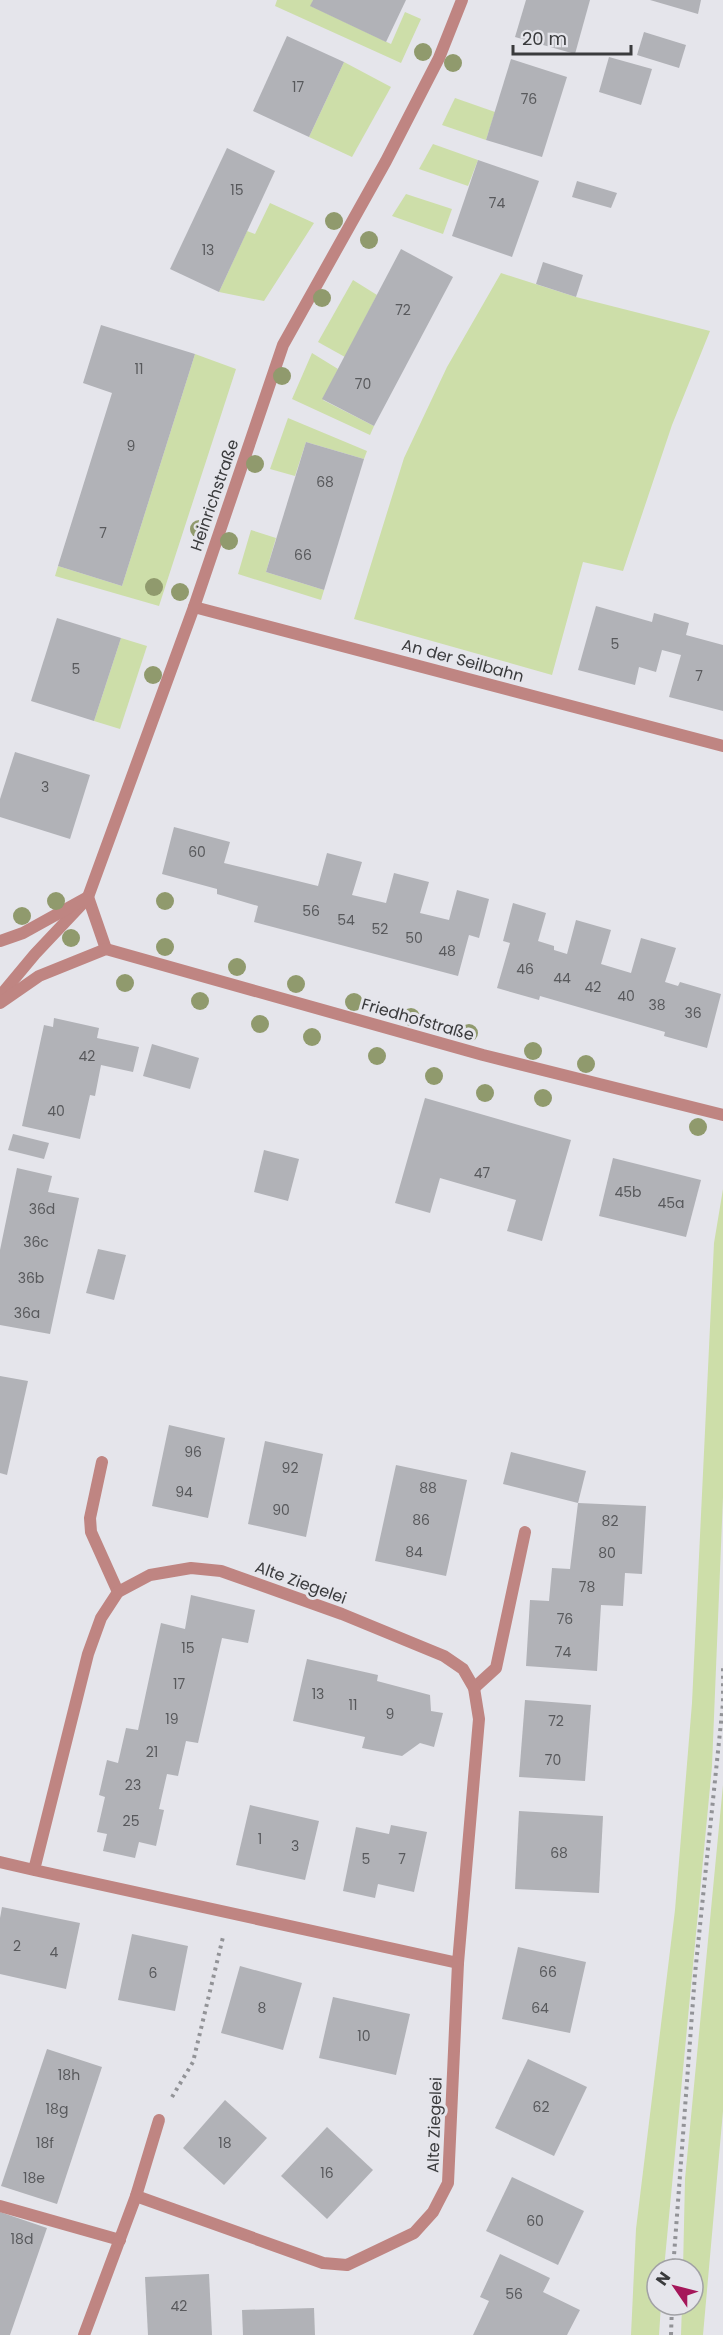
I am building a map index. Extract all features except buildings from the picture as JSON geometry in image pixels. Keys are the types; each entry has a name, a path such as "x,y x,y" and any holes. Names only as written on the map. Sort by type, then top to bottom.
{"street":[{"name":"Heinrichstraße","path":"0,996 88,897 194,607 283,345 386,161 439,58 462,0"},
{"name":"An der Seilbahn","path":"194,607 723,746"},
{"path":"0,941 23,933 88,897 106,950 39,976 0,1003"},
{"name":"Friedhofstraße","path":"106,950 483,1055 723,1115"},
{"path":"102,1462 90,1518 91,1532 118,1592"},
{"path":"474,1689 496,1668 525,1532"},
{"name":"Alte Ziegelei","path":"34,1870 88,1654 100,1618 118,1592 150,1575 190,1568 221,1571 342,1614 444,1656 462,1669 474,1689 479,1719 458,1963 448,2183 434,2212 414,2233 348,2265 323,2263 136,2196"},
{"path":"0,1862 458,1963"},
{"path":"84,2335 136,2196 159,2120"},
{"path":"0,2206 120,2240"}],"path":[{"path":"674,2257 695,1974 723,1703 723,1664"},
{"path":"159,2120 193,2062 228,1913"},
{"path":"671,2335 672,2317"}],"green space":[{"path":"277,0 313,0 311,6 391,44 405,12 421,19 401,63 275,6"},
{"path":"344,62 391,87 352,157 309,137"},
{"path":"455,98 495,112 486,140 442,125"},
{"path":"433,144 478,160 468,186 419,169"},
{"path":"406,194 452,209 443,234 392,216"},
{"path":"270,203 314,223 264,301 219,292 247,231 255,234"},
{"path":"501,273 576,297 710,331 672,425 623,571 583,562 552,675 354,619 404,458 447,367"},
{"path":"353,280 377,295 345,357 318,342"},
{"path":"312,353 338,369 323,400 374,426 370,435 292,399"},
{"path":"195,354 236,369 159,606 55,576 58,566 122,586"},
{"path":"288,418 367,451 364,459 306,442 295,476 270,469"},
{"path":"251,530 276,538 266,572 324,590 321,600 238,574"},
{"path":"121,638 147,646 120,729 94,721"},
{"path":"723,1189 723,1497 712,1766 665,2257 645,2257 645,2317 660,2317 659,2335 631,2335 636,2229 675,1910 692,1703 714,1243"},
{"path":"723,1785 723,2111 705,2313 705,2257 683,2257 685,2179"},
{"path":"682,2317 705,2317 703,2335 681,2335"}]}
